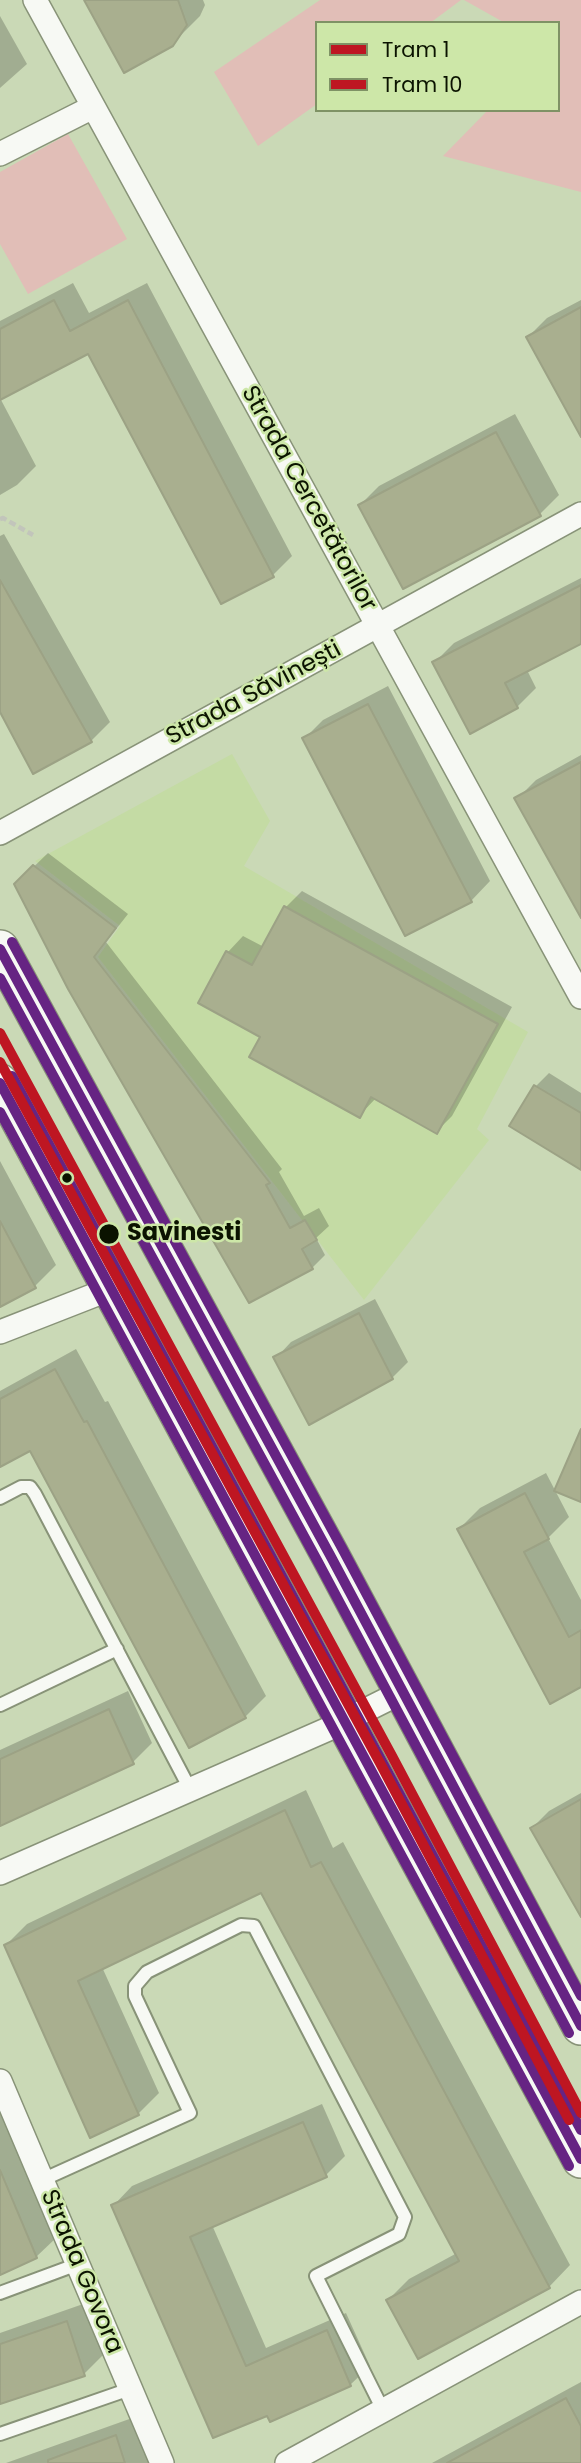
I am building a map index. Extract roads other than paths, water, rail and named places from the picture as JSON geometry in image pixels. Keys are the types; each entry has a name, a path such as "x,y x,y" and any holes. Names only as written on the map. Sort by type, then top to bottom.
{"main road":[{"path":"0,949 404,1691 581,2026"},
{"path":"0,1083 581,2159"}],"street":[{"name":"Strada Cercetătorilor","path":"35,0 581,998"},
{"path":"0,154 93,107"},
{"name":"Strada Săvinești","path":"0,833 581,514"},
{"path":"0,1332 110,1289"},
{"path":"0,1873 191,1791 404,1691"},
{"name":"Strada Govora","path":"0,2081 162,2463"},
{"path":"287,2463 581,2302"}],"lane":[{"path":"0,1498 21,1487 30,1487 35,1494 191,1791"},
{"path":"0,1705 117,1649"},
{"path":"42,2180 190,2113 135,1996 135,1986 144,1974 159,1966 241,1925 254,1926 405,2217 399,2234 316,2276 384,2412"},
{"path":"0,2293 78,2264"},
{"path":"0,2434 130,2389"}],"tram line":[{"name":"1","path":"0,1033 392,1756 581,2113"},
{"name":"10","path":"0,1062 380,1763 569,2120"}],"place":[{"name":"Savinesti","path":"109,1234"}]}
